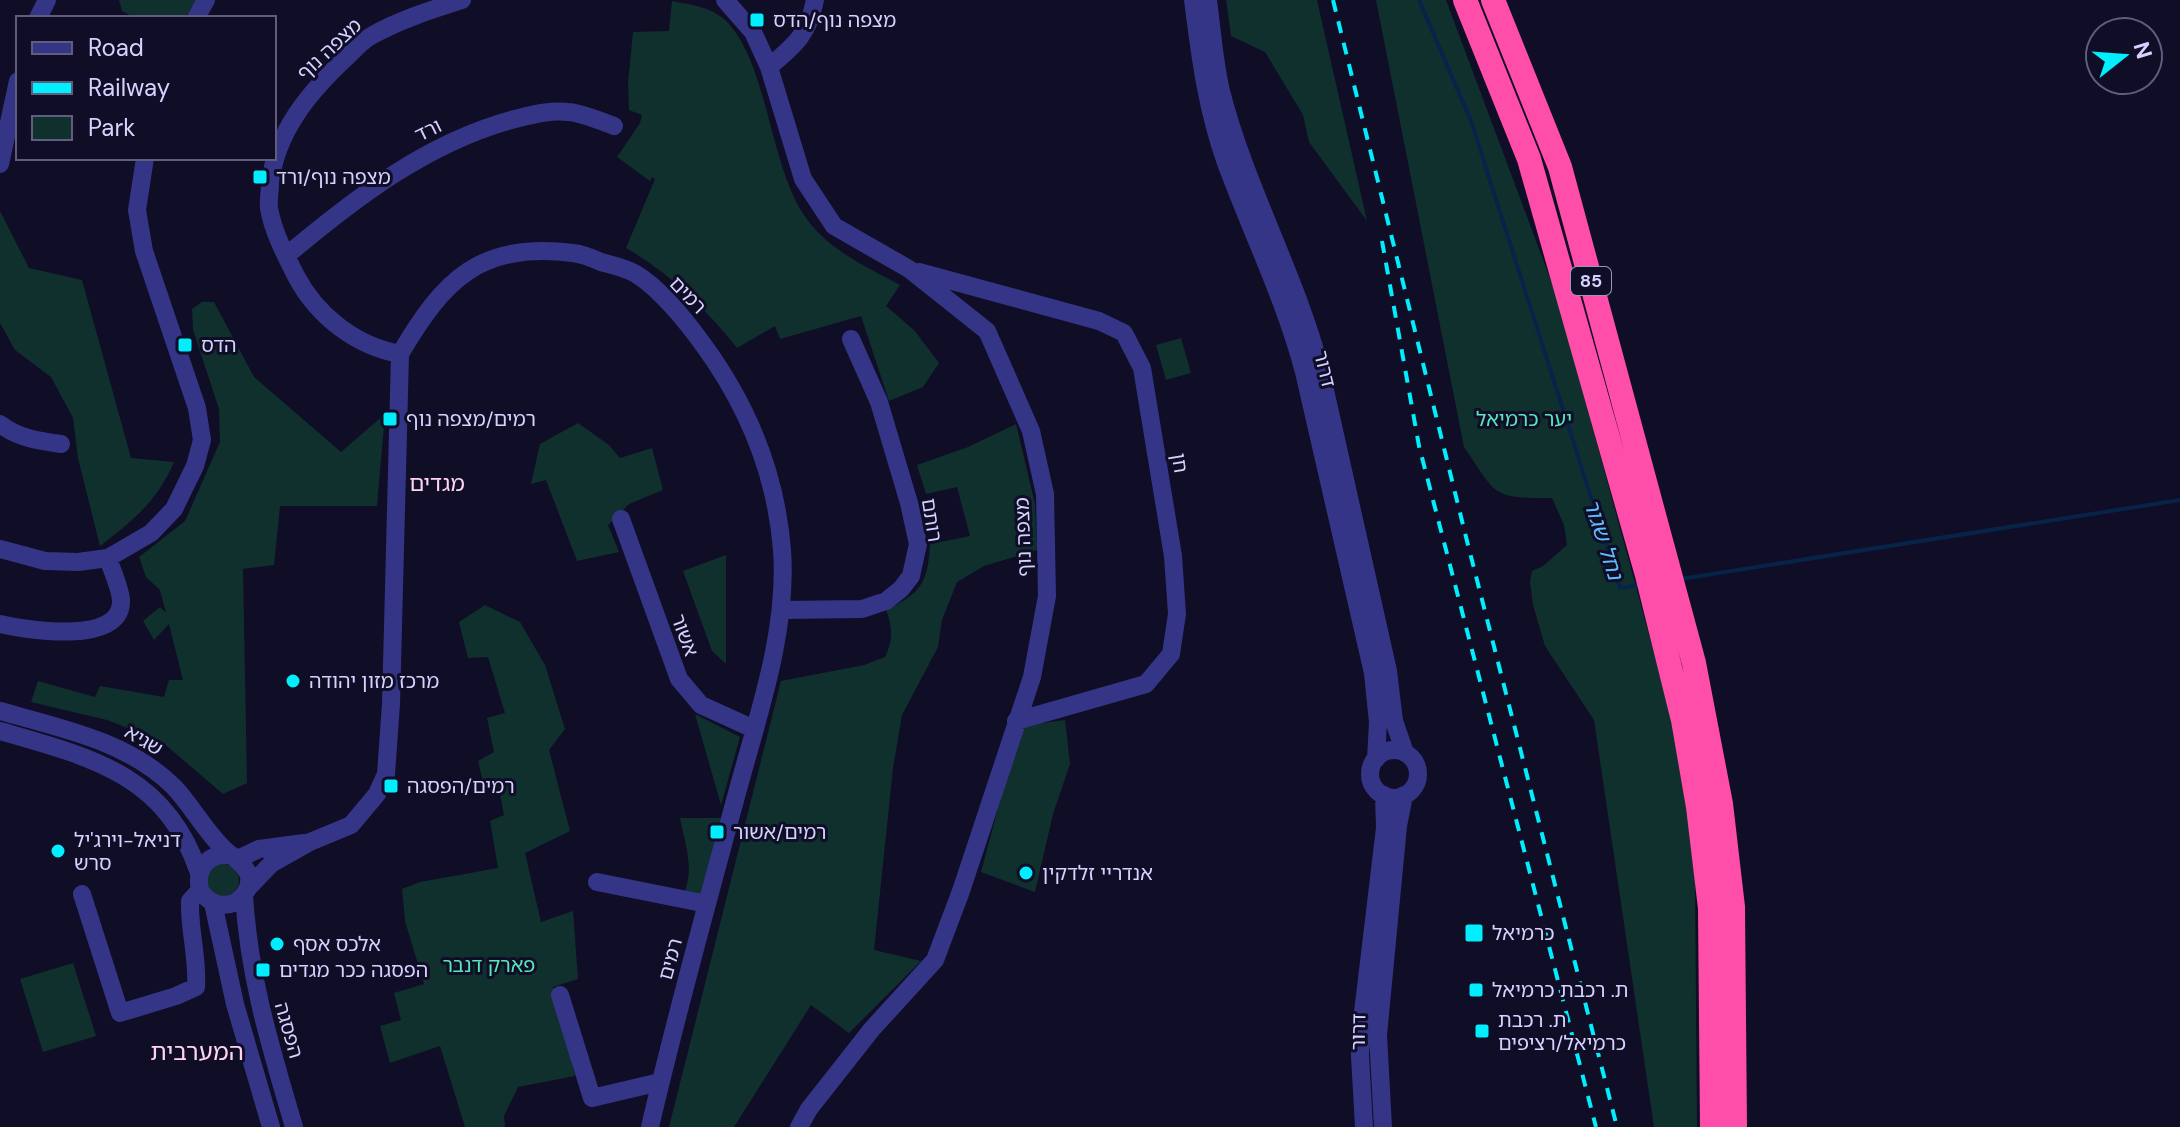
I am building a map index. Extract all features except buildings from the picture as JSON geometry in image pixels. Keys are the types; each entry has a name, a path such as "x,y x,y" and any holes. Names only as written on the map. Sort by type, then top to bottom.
{"highway":[{"name":"85","path":"1465,0 1529,159 1660,581 1705,715 1733,907 1737,1121"},
{"name":"85","path":"1493,0 1560,167 1660,581 1704,852 1710,908 1712,1127"}],"street":[{"name":"מצפה נוף","path":"276,154 280,139 325,77 368,37 418,14 462,0"},
{"name":"מצפה נוף","path":"725,0 753,32 769,67 803,179 834,226 909,269 987,331 1031,431 1045,494 1047,596 1032,677 935,960 872,1029 809,1109 799,1127"},
{"path":"769,67 802,38 815,0"},
{"name":"דרור","path":"1193,0 1205,93 1226,162 1291,325 1304,372 1373,673 1378,722 1376,759"},
{"name":"דרור","path":"1208,0 1221,90 1241,154 1314,344 1388,671 1394,721 1405,753"},
{"path":"0,164 16,90"},
{"name":"ורד","path":"286,256 339,211 425,154 494,124 535,114 569,112 614,126"},
{"path":"0,549 45,561 78,562 108,558 151,533 174,509 195,466 202,440 197,408 144,251 137,210 145,160"},
{"name":"מצפה נוף","path":"274,160 268,205 275,231 303,290 327,317 352,336 377,350 400,354"},
{"name":"רמים","path":"246,892 271,864 310,842 351,825 377,794 386,774 391,704 400,354 424,314 469,268 520,250 576,253 635,274 683,317 722,370 748,418 765,460 777,508 782,552 781,610 754,729 650,1127"},
{"name":"חן","path":"909,269 1099,321 1124,333 1142,368 1173,556 1177,614 1171,654 1146,684 1016,721"},
{"name":"רותם","path":"781,610 862,609 886,601 911,576 918,544 909,503 879,402 851,339"},
{"path":"0,424 33,440 61,444"},
{"name":"אשור","path":"621,519 679,679 701,705 754,729"},
{"path":"0,624 68,634 108,622 116,617 121,601 108,558"},
{"name":"שגיא","path":"0,711 108,743 145,763 172,785 223,848 235,857"},
{"name":"שגיא","path":"0,731 98,761 118,771 158,804 178,826 191,849 204,889"},
{"path":"1389,751 1405,753 1416,764 1418,772 1414,787 1395,798 1384,795 1371,781 1370,773 1376,759 1389,751"},
{"name":"דרור","path":"1364,1127 1361,1029 1385,828 1384,795"},
{"name":"דרור","path":"1383,1127 1378,1035 1398,826 1404,795"},
{"name":"רמים","path":"235,857 259,849 310,842"},
{"path":"204,889 230,905 246,892 248,872 235,857 216,855 208,859 204,889 271,1127"},
{"path":"597,882 707,904"},
{"path":"82,894 120,1013 196,987 197,965 190,901 204,889"},
{"name":"הפסגה","path":"246,892 247,943 260,1012 294,1127"},
{"path":"560,995 592,1098 660,1082"}],"green space":[{"path":"119,0 197,0 186,16 131,16 122,11"},
{"path":"1226,0 1317,0 1367,221 1309,142 1303,115 1265,52 1231,36"},
{"name":"יער כרמיאל","path":"1376,0 1446,0 1557,297 1678,741 1695,879 1697,1127 1654,1127 1594,720 1545,646 1533,605 1532,571 1543,566 1567,545 1564,525 1552,498 1506,495 1490,485 1464,447"},
{"path":"672,1 712,12 724,19 738,36 758,83 791,190 811,225 846,255 900,285 886,306 914,330 939,363 923,387 889,401 861,316 780,339 775,326 737,348 686,293 626,248 655,179 652,177 650,181 617,157 642,115 629,110 633,32 669,31"},
{"path":"0,211 29,268 82,280 131,458 174,462 160,488 143,509 100,546 78,458 73,418 51,377 15,350 0,323"},
{"path":"202,302 214,302 254,377 341,452 385,414 377,506 280,506 274,565 243,569 247,783 223,794 161,741 107,720 31,702 38,681 95,697 100,686 164,697 169,680 183,680 169,624 154,640 143,621 160,607 166,613 160,590 146,577 139,557 185,521 220,442 219,409 193,330 192,309"},
{"path":"1181,338 1191,373 1166,380 1156,345"},
{"path":"578,423 609,445 620,458 652,448 663,490 629,504 608,525 619,552 577,561 546,480 531,484 540,444"},
{"path":"1016,424 1035,504 1037,550 984,566 957,582 942,620 938,647 902,715 893,768 874,950 921,961 849,1033 811,1005 734,1127 669,1127 781,681 864,665 885,657 891,634 886,610 907,598 920,585 927,568 930,544 970,536 957,487 926,494 917,465 968,447"},
{"path":"726,555 726,664 712,651 683,571"},
{"name":"פארק דנבר","path":"485,605 520,622 545,665 565,729 549,750 570,831 525,853 541,922 573,911 578,979 553,987 575,1076 518,1087 504,1116 505,1127 465,1127 440,1046 390,1063 380,1026 401,1020 394,993 424,984 405,921 402,889 420,882 498,868 490,821 504,815 499,788 484,786 478,761 494,752 487,718 505,713 488,657 468,658 459,622"},
{"path":"695,714 740,737 721,805"},
{"path":"1065,720 1070,764 1053,814 1035,892 981,872 1020,726"},
{"path":"680,818 724,818 703,894 682,896 689,868"},
{"path":"223,864 234,869 239,880 234,891 223,896 212,891 207,880 212,869"},
{"path":"73,963 96,1036 43,1052 20,979"}],"waterway":[{"name":"נחל שגור","path":"1419,0 1471,121 1620,588 1640,585"},
{"name":"נחל שגור","path":"1681,579 2180,500"}],"railway":[{"path":"1333,0 1617,1127"},
{"path":"1382,241 1419,446 1596,1127"}],"place":[{"name":"מצפה נוף/הדס","path":"757,20"},
{"name":"מצפה נוף/ורד","path":"260,177"},
{"name":"הדס","path":"185,345"},
{"name":"רמים/מצפה נוף","path":"390,419"},
{"name":"מרכז מזון יהודה","path":"293,681"},
{"name":"רמים/הפסגה","path":"391,786"},
{"name":"רמים/אשור","path":"717,832"},
{"name":"דניאל-וירג'יל סרש","path":"58,851"},
{"name":"אנדריי זלדקין","path":"1026,873"},
{"name":"כרמיאל","path":"1474,933"},
{"name":"אלכס אסף","path":"277,944"},
{"name":"הפסגה ככר מגדים","path":"263,970"},
{"name":"ת. רכבת כרמיאל","path":"1476,990"},
{"name":"ת. רכבת כרמיאל/רציפים","path":"1482,1031"}],"district":[{"name":"מגדים","path":"437,483"},
{"name":"המערבית","path":"197,1052"}]}
